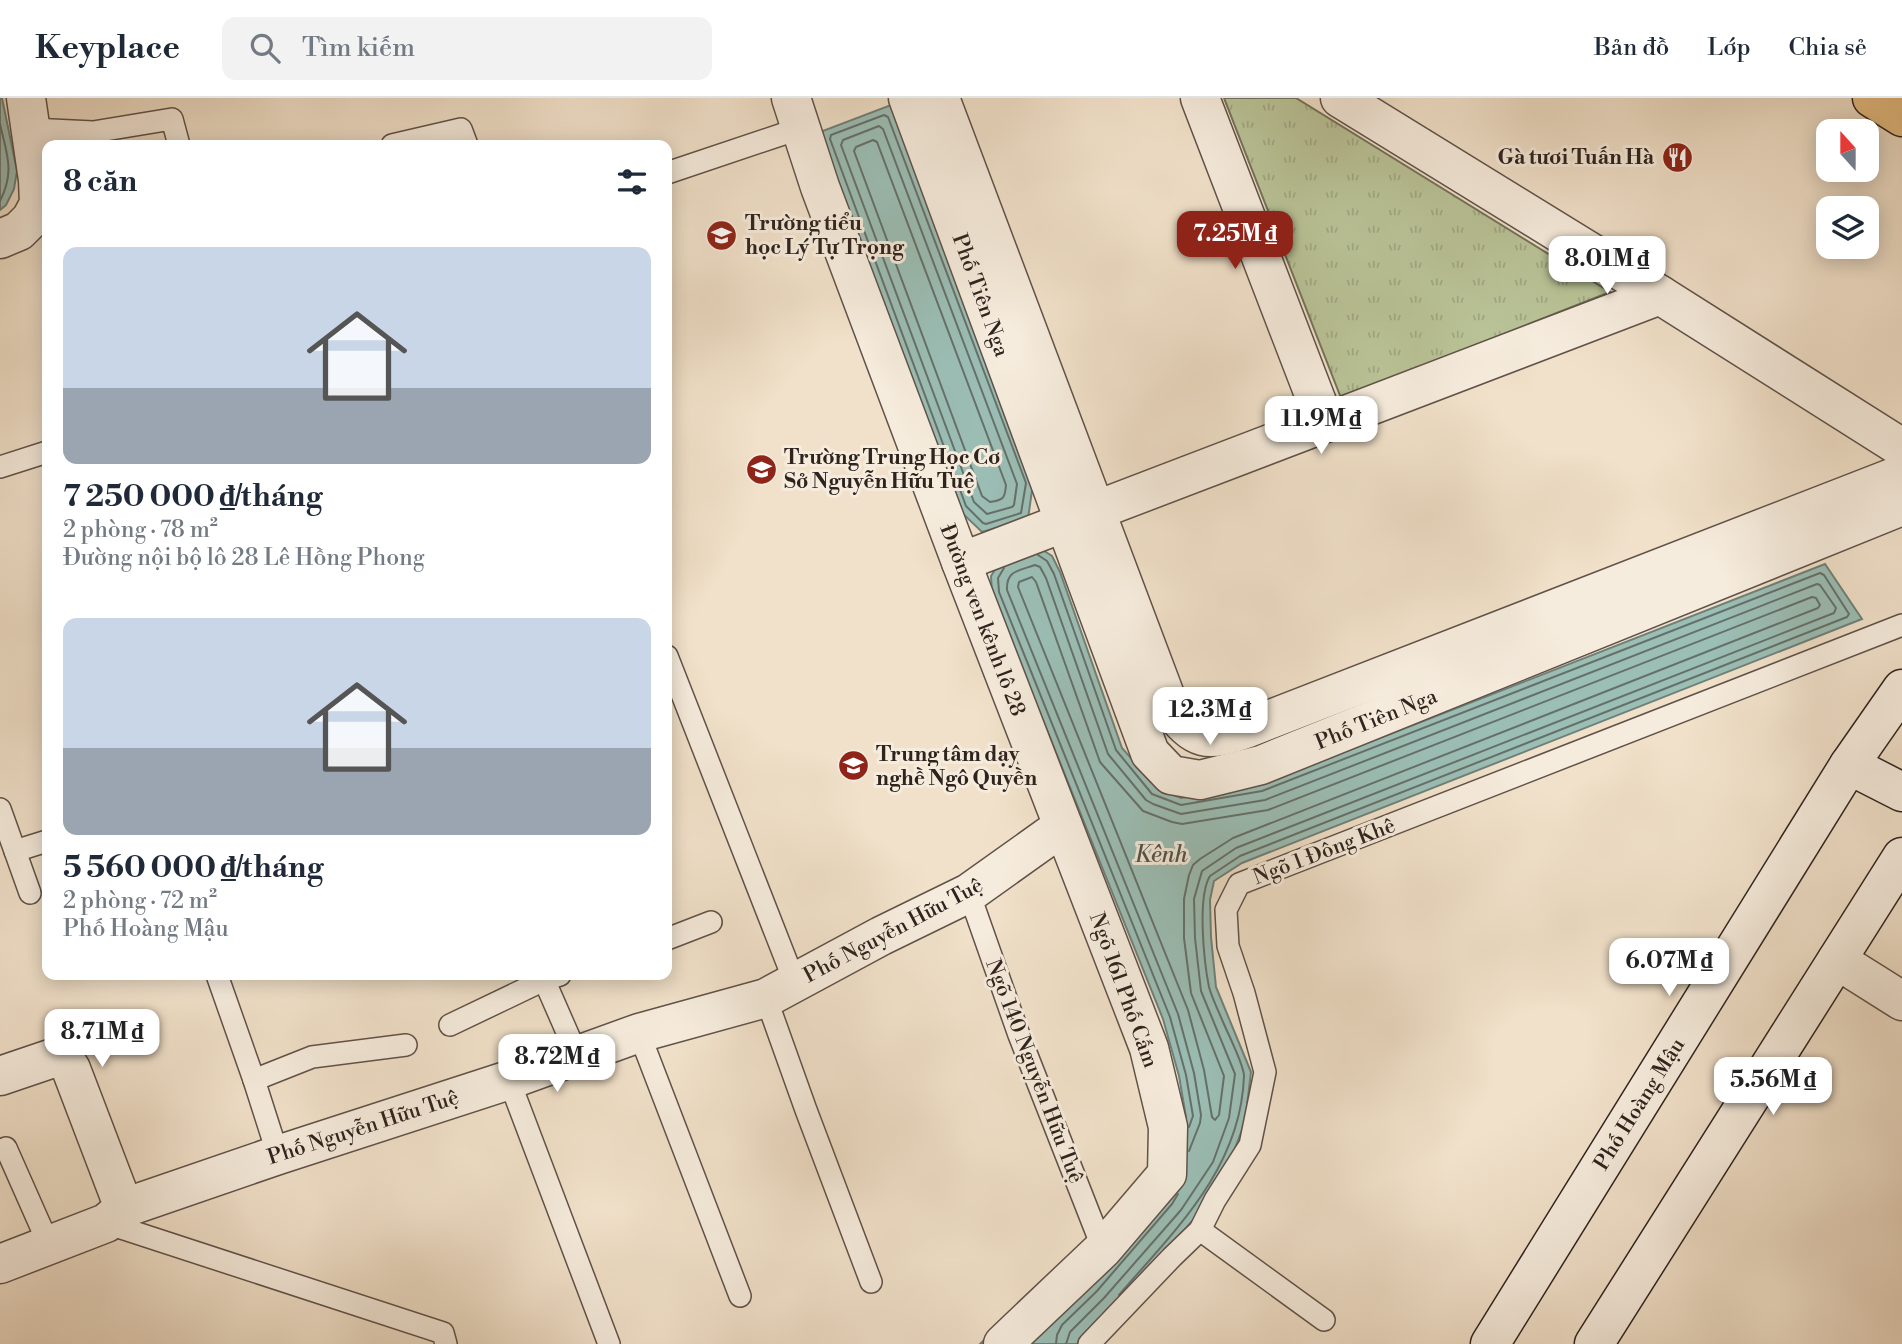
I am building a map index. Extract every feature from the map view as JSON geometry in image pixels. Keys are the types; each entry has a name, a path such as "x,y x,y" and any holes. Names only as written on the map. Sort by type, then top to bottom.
{"main road":[{"path":"1872,98 1902,117"}],"street":[{"name":"Phố Tiên Nga","path":"908,98 1080,516 1169,706 1185,727 1201,737 1222,737 1902,474"},
{"name":"Phố Tiên Nga","path":"940,98 1080,516 1150,753 1171,775 1200,780 1261,765 1902,506"},
{"path":"1200,98 1325,423"},
{"path":"1340,98 1902,448"},
{"path":"0,239 19,231 32,219 39,204 29,113"},
{"name":"Đường ven kênh lô 28","path":"796,113 825,200 1063,826"},
{"path":"961,562 1660,295"},
{"name":"Phố Hoàng Mậu","path":"1490,1344 1849,765 1902,689"},
{"path":"1849,765 1902,792"},
{"name":"Phố Nguyễn Hữu Tuệ","path":"0,1264 115,1215 278,1155 509,1080 639,1033 780,990 881,936 970,893 1063,826"},
{"name":"Ngõ 161 Phố Cấm","path":"1003,1344 1102,1249 1167,1174 1168,1128 1149,1048 1063,826"},
{"path":"1594,1344 1902,858"},
{"path":"1837,960 1902,1001"},
{"path":"0,1076 62,1055 71,1069 115,1215"}],"lane":[{"path":"29,113 93,132 172,119 178,140"},
{"path":"672,171 796,113"},
{"path":"437,140 464,137"},
{"path":"0,467 42,454"},
{"name":"Ngõ 1 Đông Khê","path":"1089,1344 1200,1230 1215,1200 1250,1144 1265,1072 1244,993 1228,946 1226,910 1239,884 1902,625"},
{"path":"672,671 780,990 806,1110 871,1282"},
{"path":"0,809 30,893"},
{"path":"15,851 42,843"},
{"name":"Ngõ 140 Nguyễn Hữu Tuệ","path":"970,893 1018,1035 1102,1249"},
{"path":"672,937 710,922"},
{"path":"219,980 278,1155"},
{"path":"450,1025 541,980"},
{"path":"550,980 577,1055"},
{"path":"639,1033 740,1296"},
{"path":"254,1080 312,1056 406,1045"},
{"path":"509,1080 609,1344"},
{"path":"6,1148 49,1245"},
{"path":"115,1215 443,1333 446,1344"},
{"path":"1200,1230 1324,1320"}],"green space":[{"path":"1224,98 1296,98 1610,292 1341,398"}],"water":[{"path":"0,98 17,171 14,189 6,205 0,210"},
{"path":"891,105 1033,483 1028,519 982,532 960,511 820,132"},
{"name":"Kênh","path":"1038,547 1052,556 1060,572 1122,748 1158,789 1181,798 1260,785 1825,564 1862,619 1242,863 1214,881 1210,900 1216,987 1251,1072 1245,1122 1227,1169 1193,1220 1116,1309 1079,1344 980,1344 1132,1198 1170,1154 1186,1117 1179,1076 1163,1019 992,593 991,576 1001,560"}],"place":[{"name":"Gà tươi Tuấn Hà","path":"1677,157"},
{"name":"Trường tiểu học Lý Tự Trọng","path":"722,235"},
{"name":"Trường Trung Học Cơ Sở Nguyễn Hữu Tuệ","path":"761,469"},
{"name":"Trung tâm dạy nghề Ngô Quyền","path":"853,766"}]}
